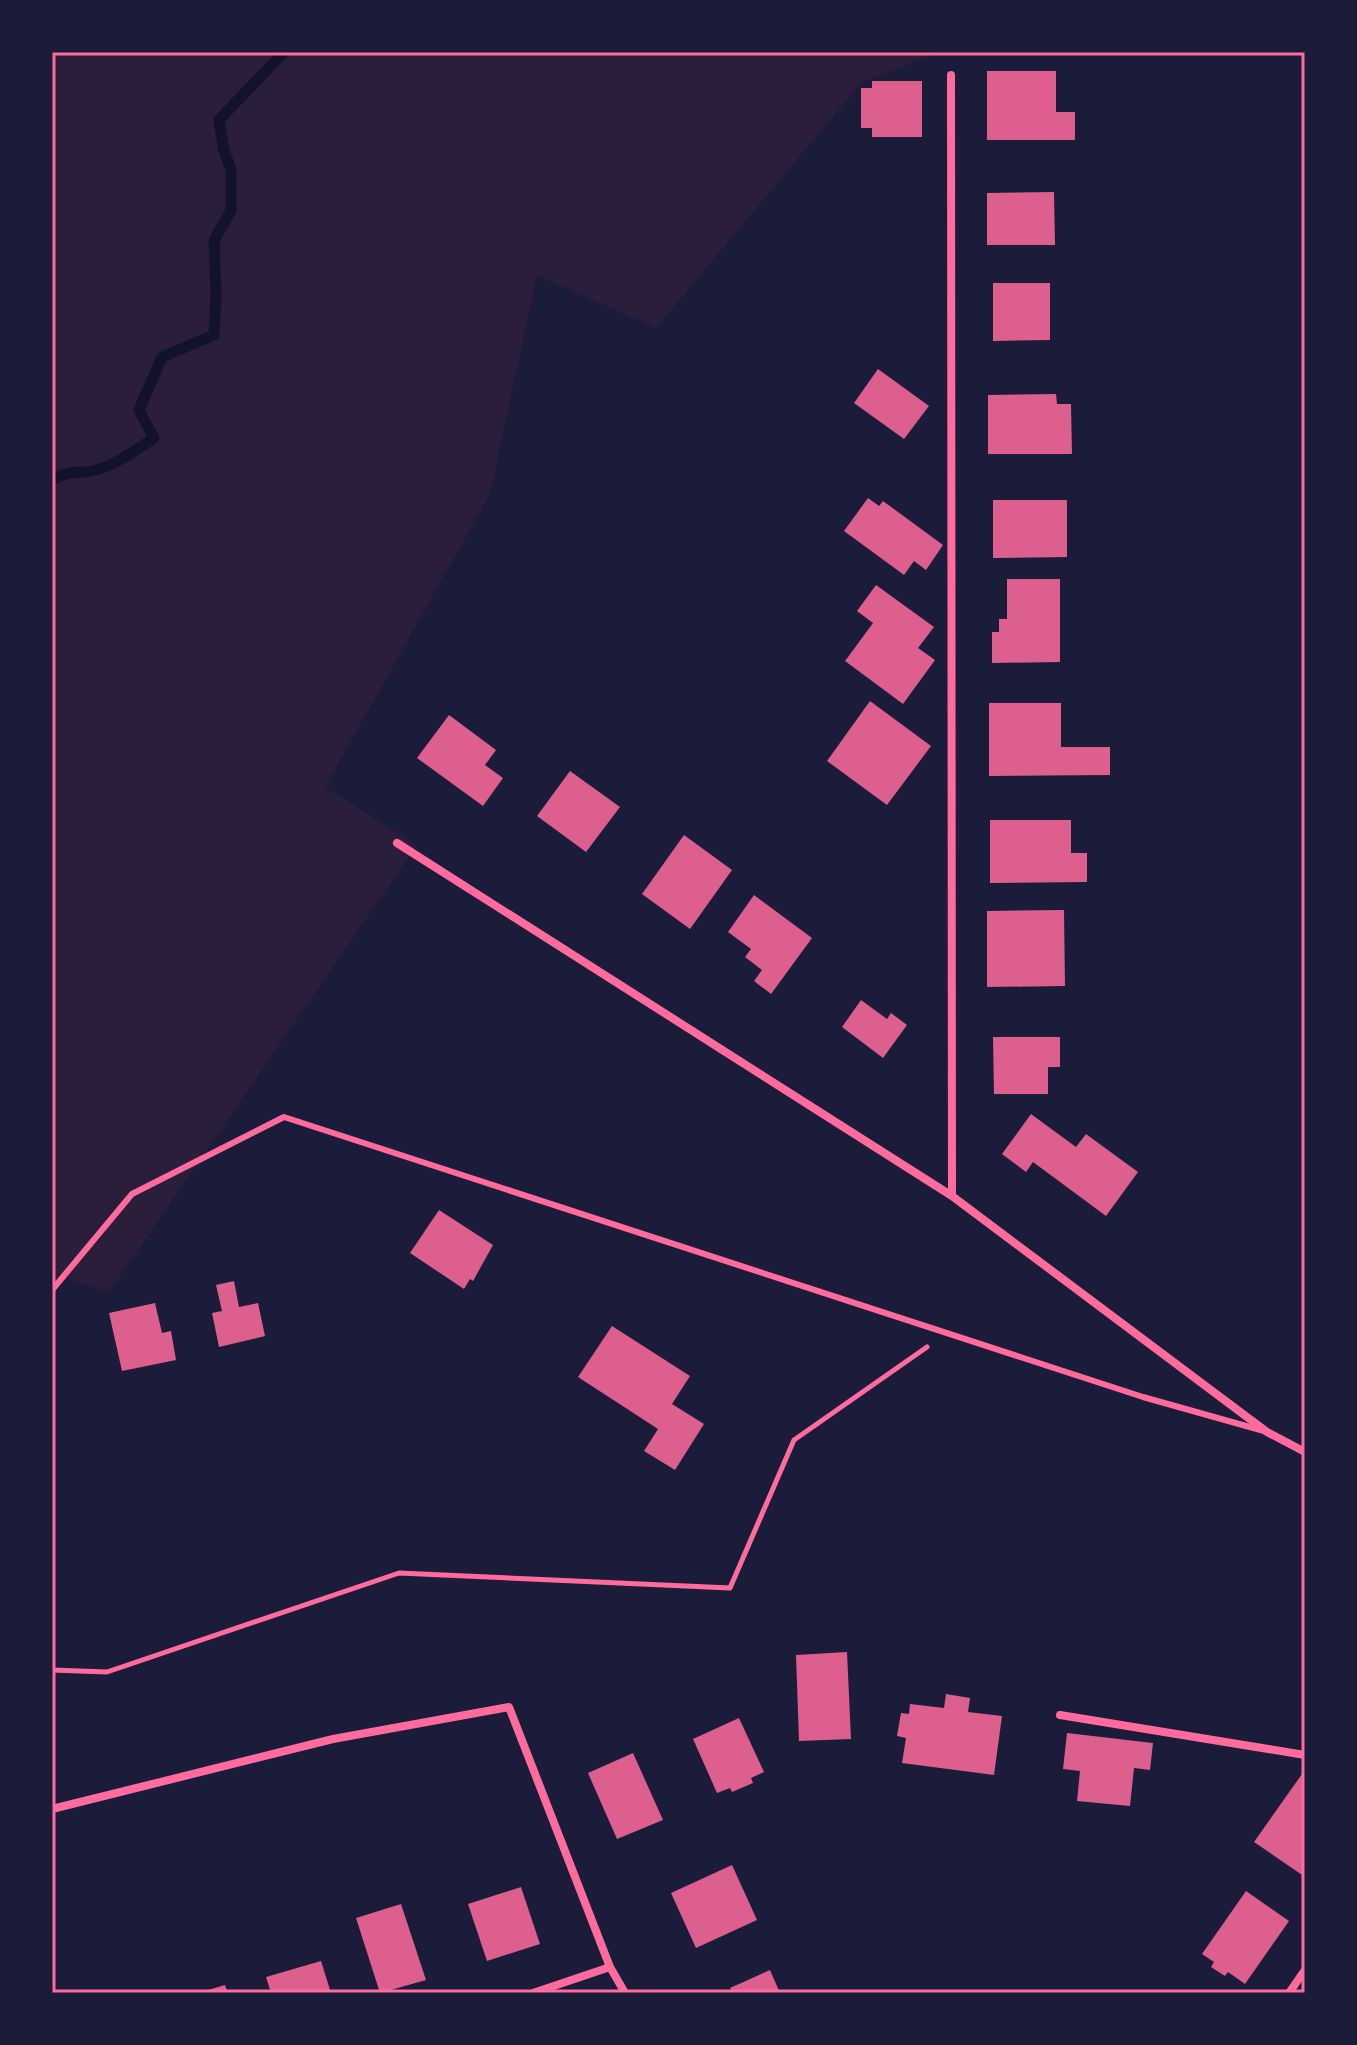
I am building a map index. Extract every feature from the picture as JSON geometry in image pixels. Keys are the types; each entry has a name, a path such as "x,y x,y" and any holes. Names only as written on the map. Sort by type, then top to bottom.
{"street":[{"path":"951,75 952,1196"},
{"path":"397,843 952,1196 1267,1432 1305,1452"},
{"path":"52,1809 333,1739 509,1707 610,1967 625,1993"},
{"path":"1060,1715 1305,1755"},
{"path":"533,1993 610,1967"},
{"path":"1289,1993 1305,1970"}],"lane":[{"path":"52,1290 132,1194 284,1117 1143,1397 1267,1432"}],"path":[{"path":"52,1670 107,1672 399,1573 730,1588 794,1440 947,1333"}],"shaded area":[{"path":"52,52 940,52 862,82 656,328 537,275 490,494 325,787 417,845 109,1292 52,1274"}],"building":[{"path":"987,71 1056,71 1056,112 1075,112 1075,140 987,140"},
{"path":"872,81 922,81 922,137 872,137 872,128 861,128 861,88 872,88"},
{"path":"1054,192 1055,245 987,245 987,193"},
{"path":"993,283 1050,283 1050,340 993,341"},
{"path":"878,369 929,406 904,439 854,403"},
{"path":"1056,394 1057,404 1071,404 1072,454 988,454 988,395"},
{"path":"868,498 879,506 883,501 943,545 926,570 914,561 904,575 844,531"},
{"path":"993,500 1067,500 1067,557 993,558"},
{"path":"1007,579 1060,579 1060,662 992,663 992,632 999,632 999,619 1007,619"},
{"path":"876,585 934,627 918,648 935,660 903,704 845,661 873,623 857,611"},
{"path":"870,701 931,746 887,805 827,761"},
{"path":"989,703 1061,703 1061,747 1110,747 1110,775 989,776"},
{"path":"449,715 496,750 485,765 503,778 483,806 417,758"},
{"path":"570,771 620,807 586,852 537,816"},
{"path":"990,820 1071,820 1071,853 1087,853 1087,882 990,883"},
{"path":"684,835 732,870 690,929 642,894"},
{"path":"754,895 812,938 771,994 754,981 762,970 745,957 751,949 728,932"},
{"path":"1064,910 1065,986 987,987 987,911"},
{"path":"861,1000 887,1019 891,1013 907,1025 883,1058 842,1027"},
{"path":"993,1037 1060,1037 1060,1067 1048,1067 1048,1094 994,1094"},
{"path":"1031,1114 1076,1147 1086,1134 1138,1172 1106,1216 1033,1162 1026,1172 1002,1154"},
{"path":"439,1210 493,1245 473,1281 470,1279 464,1289 410,1253"},
{"path":"234,1281 239,1307 258,1303 265,1336 219,1347 212,1313 222,1311 216,1285"},
{"path":"155,1303 162,1333 171,1331 176,1360 122,1371 109,1313"},
{"path":"612,1326 690,1376 672,1404 704,1424 675,1470 644,1451 658,1429 578,1377"},
{"path":"847,1652 851,1739 799,1741 796,1655"},
{"path":"946,1694 970,1698 968,1712 1002,1716 994,1775 902,1763 906,1738 897,1736 901,1713 909,1714 910,1704 944,1708"},
{"path":"739,1718 764,1772 751,1778 753,1783 732,1792 730,1788 717,1793 693,1739"},
{"path":"1067,1733 1153,1743 1150,1770 1134,1768 1130,1806 1077,1801 1080,1771 1063,1769"},
{"path":"633,1753 663,1820 617,1839 588,1773"},
{"path":"1302,1774 1305,1776 1305,1877 1254,1842"},
{"path":"732,1865 757,1920 696,1948 671,1893"},
{"path":"521,1887 540,1944 487,1961 468,1904"},
{"path":"1246,1891 1289,1921 1245,1984 1228,1972 1225,1976 1211,1967 1214,1962 1202,1954"},
{"path":"401,1904 426,1980 380,1993 356,1918"},
{"path":"321,1961 331,1993 271,1993 266,1977"},
{"path":"770,1970 780,1993 733,1993 730,1988"},
{"path":"225,1985 228,1993 201,1993 201,1992"}],"waterway":[{"path":"52,480 65,474 104,467 154,438 139,410 162,357 214,335 214,241 231,210 231,169 224,151 219,120 284,52"}]}
